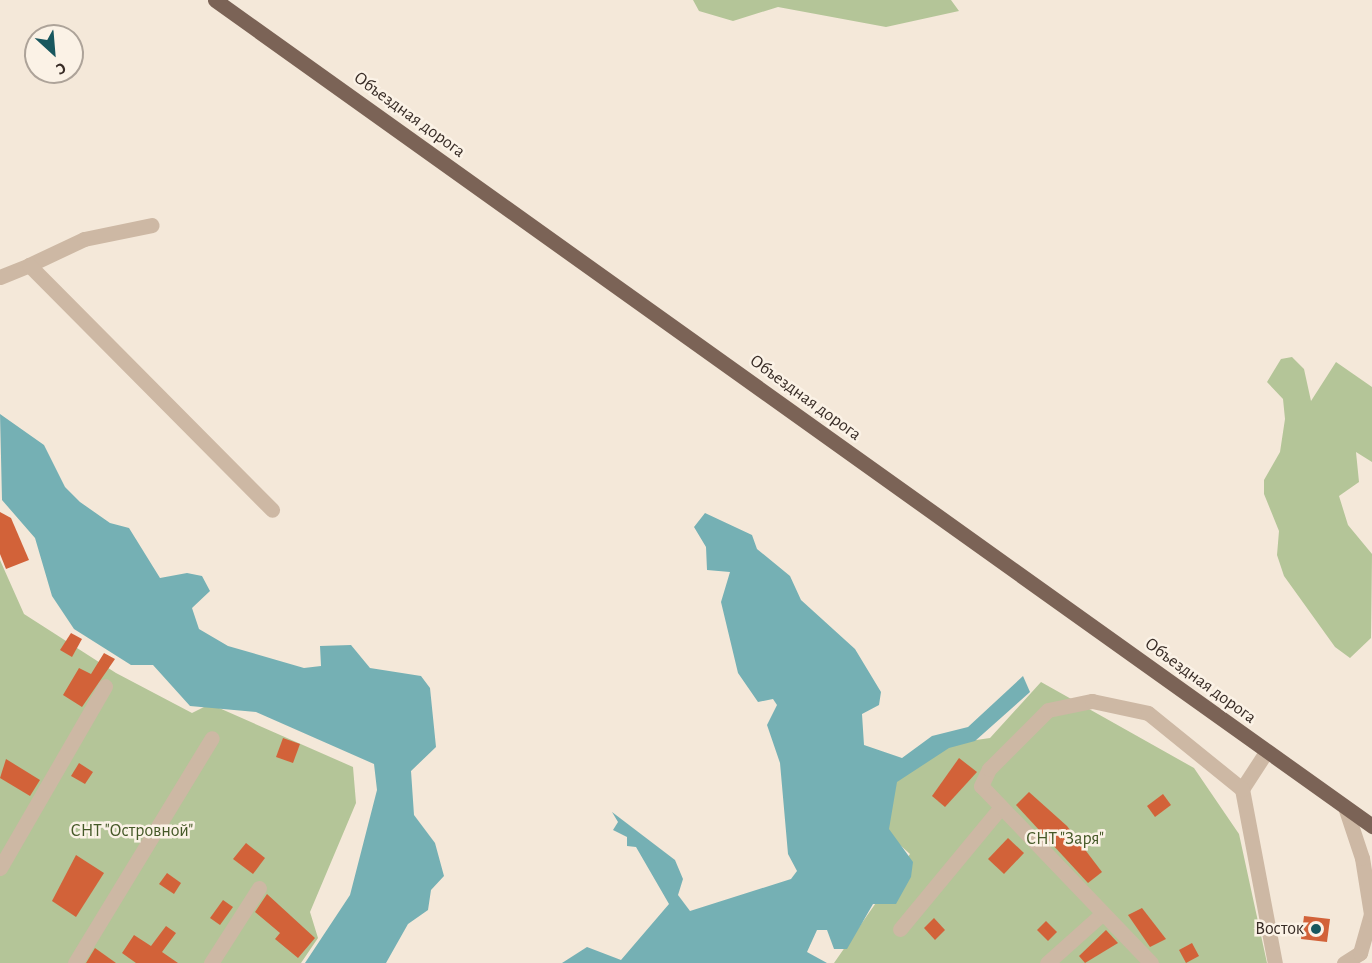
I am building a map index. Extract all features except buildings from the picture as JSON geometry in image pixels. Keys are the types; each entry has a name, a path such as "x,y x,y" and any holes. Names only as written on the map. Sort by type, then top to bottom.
{"main road":[{"name":"Объездная дорога","path":"215,0 1372,828"},
{"path":"1346,810 1372,819"}],"lane":[{"path":"0,277 84,239 152,225"},
{"path":"29,265 272,510"},
{"path":"0,868 105,686"},
{"path":"1151,963 981,786 989,768 1048,710 1078,701 1148,713 1242,789 1275,963"},
{"path":"75,963 212,738"},
{"path":"1242,789 1266,752"},
{"path":"900,929 1001,807"},
{"path":"1344,963 1360,953 1371,914 1367,878 1346,810"},
{"path":"211,963 259,888"},
{"path":"1047,963 1103,914"}],"green space":[{"path":"693,0 951,0 959,11 886,27 778,7 733,21 699,11"},
{"path":"1292,357 1304,369 1311,401 1336,362 1372,387 1372,462 1356,452 1359,482 1339,496 1348,525 1372,554 1371,638 1350,658 1335,647 1284,576 1277,555 1279,531 1264,494 1264,480 1280,452 1285,419 1283,399 1267,382 1281,359"},
{"name":"СНТ \"Островной\"","path":"0,560 24,614 116,673 192,713 210,704 353,767 356,803 310,912 318,938 301,963 0,963"},
{"name":"СНТ \"Заря\"","path":"1041,682 1194,768 1239,834 1267,963 834,963 910,854 879,826 887,774 928,747 990,738"}],"water":[{"path":"0,414 44,445 65,487 80,502 110,523 129,528 160,578 187,573 202,576 210,591 192,608 199,629 228,646 304,668 321,666 320,646 351,645 370,668 421,676 430,688 436,747 411,771 414,815 435,843 444,876 431,890 428,910 408,924 386,963 305,963 350,895 377,790 374,764 256,712 190,706 153,665 131,665 74,629 52,596 35,538 2,500"},
{"path":"705,513 752,535 757,549 790,576 801,600 855,649 881,692 879,705 862,714 864,745 902,758 932,736 968,727 1023,676 1030,692 975,741 949,748 897,782 889,829 913,862 911,877 896,904 873,904 847,949 834,949 827,930 817,930 807,952 827,963 562,963 587,947 621,960 669,904 636,847 627,846 627,837 613,830 618,822 612,812 675,860 683,879 678,895 690,911 791,879 797,871 788,854 780,763 767,725 777,705 773,699 758,702 738,673 721,602 730,572 707,570 706,547 694,527"}],"place":[{"name":"Восток","path":"1316,929"}]}
